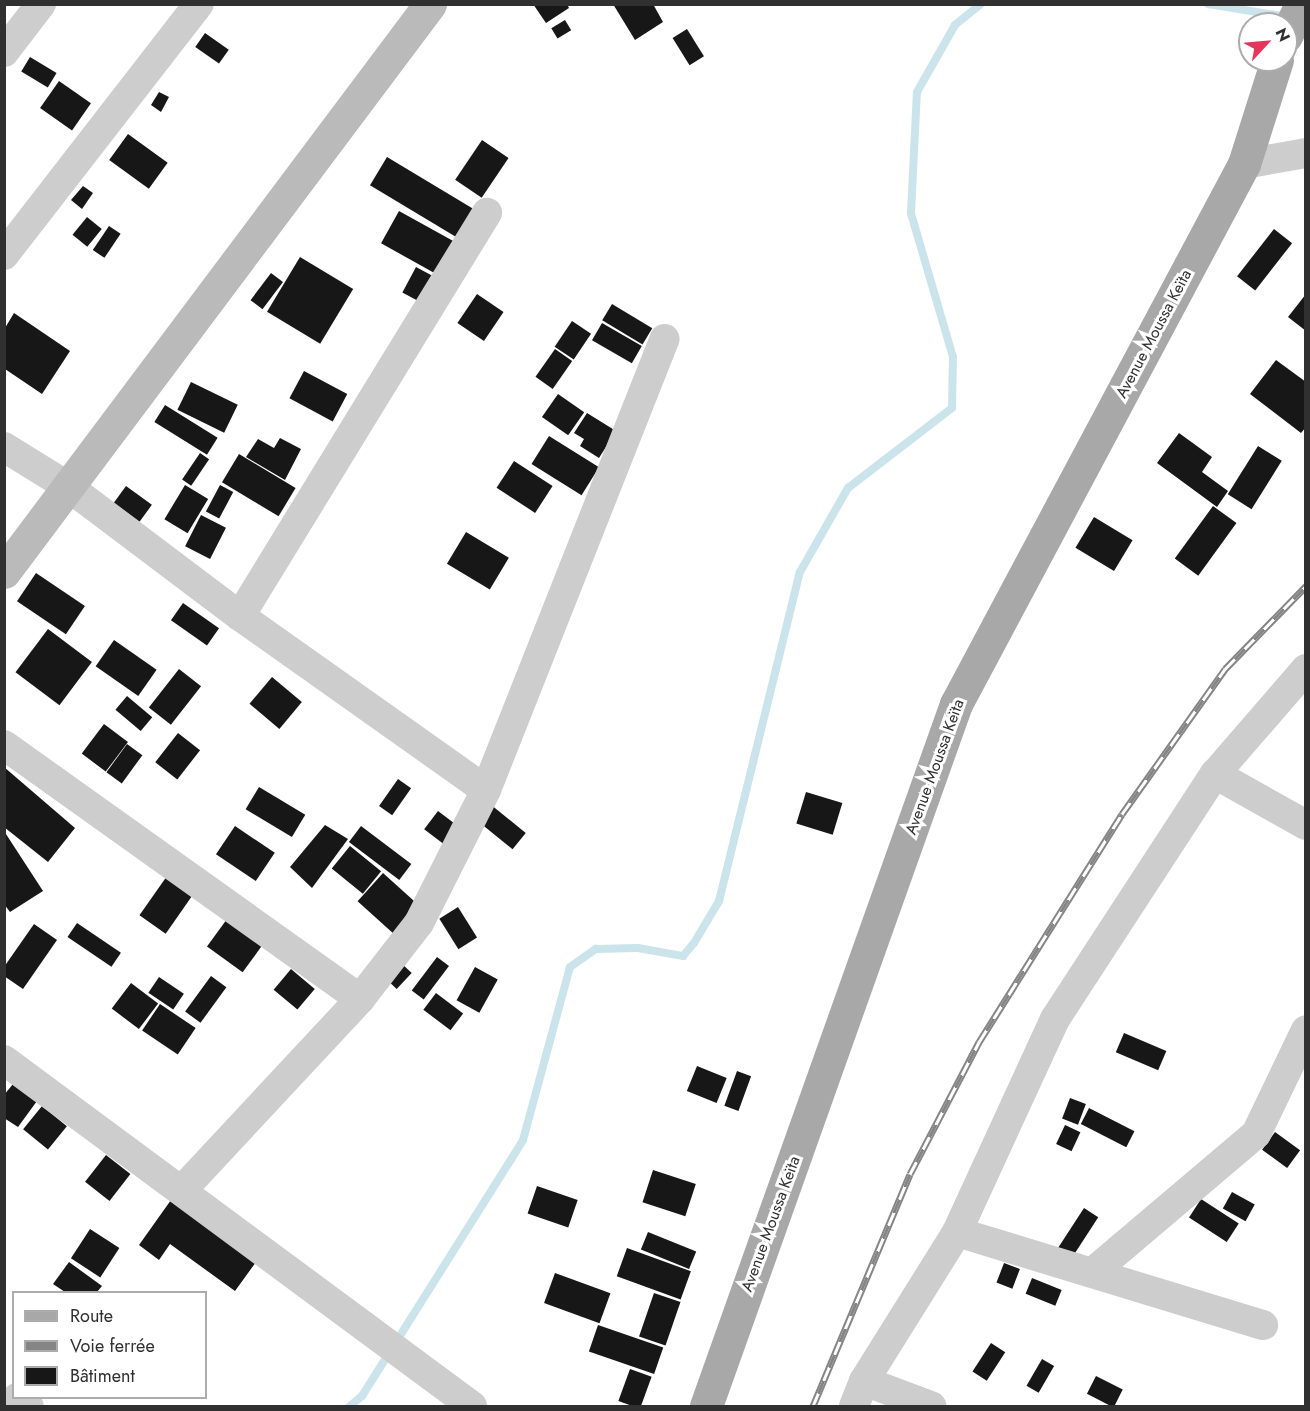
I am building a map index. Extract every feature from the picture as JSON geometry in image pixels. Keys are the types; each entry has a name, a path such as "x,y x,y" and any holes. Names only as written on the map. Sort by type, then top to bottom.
{"main road":[{"name":"Avenue Moussa Keïta","path":"706,1407 956,704 1244,164 1273,72"}],"street":[{"path":"4,52 41,4"},
{"path":"4,255 199,4"},
{"path":"4,572 70,488 430,4"},
{"path":"1244,164 1305,153"},
{"path":"240,616 487,213"},
{"path":"183,1189 360,999 419,923 486,790 665,339"},
{"path":"4,447 70,488 240,616 486,790"},
{"path":"932,1407 859,1394 957,1232 1054,1019 1215,774 1305,669"},
{"path":"4,745 360,999"},
{"path":"1215,774 1305,825"},
{"path":"1094,1272 1256,1134 1305,1030"},
{"path":"4,1060 183,1189 472,1407"},
{"path":"957,1232 1263,1325"}],"building":[{"path":"533,4 567,4 569,8 546,23"},
{"path":"613,4 653,4 663,22 635,40"},
{"path":"565,20 571,30 557,39 551,28"},
{"path":"687,29 704,56 690,65 673,38"},
{"path":"205,33 229,50 219,64 195,47"},
{"path":"30,57 57,73 48,88 21,72"},
{"path":"59,81 91,103 72,130 40,108"},
{"path":"159,92 169,97 161,112 151,105"},
{"path":"128,134 168,163 149,189 109,160"},
{"path":"482,140 509,158 482,198 455,180"},
{"path":"387,157 473,209 456,237 370,185"},
{"path":"83,186 93,193 82,209 71,200"},
{"path":"399,211 453,241 435,273 381,243"},
{"path":"87,217 102,229 87,247 73,235"},
{"path":"109,226 121,234 104,258 93,250"},
{"path":"1274,229 1292,243 1255,290 1237,276"},
{"path":"300,257 353,289 320,344 267,312"},
{"path":"416,267 433,276 419,302 402,293"},
{"path":"271,273 283,282 263,309 251,300"},
{"path":"477,294 504,312 484,341 457,323"},
{"path":"1306,294 1306,331 1288,317"},
{"path":"612,304 652,328 643,344 602,320"},
{"path":"14,313 70,351 42,394 5,369 5,328"},
{"path":"572,321 591,334 574,360 555,347"},
{"path":"602,323 642,346 632,363 592,340"},
{"path":"555,349 572,361 553,389 535,377"},
{"path":"1276,360 1306,382 1306,427 1301,433 1250,394"},
{"path":"304,371 347,394 333,421 289,398"},
{"path":"191,382 238,405 224,433 177,410"},
{"path":"558,394 584,412 568,435 542,417"},
{"path":"165,405 218,438 207,455 154,422"},
{"path":"587,413 616,431 599,458 580,446 584,439 574,433"},
{"path":"1179,433 1212,457 1202,472 1228,491 1217,507 1157,463"},
{"path":"549,436 599,467 582,495 532,464"},
{"path":"280,438 301,449 285,480 246,457 258,439 274,448"},
{"path":"1258,446 1282,461 1252,509 1228,494"},
{"path":"200,453 209,459 191,486 182,480"},
{"path":"239,454 296,488 279,516 222,482"},
{"path":"514,461 553,486 535,513 497,488"},
{"path":"185,485 208,499 188,533 164,519"},
{"path":"220,485 233,492 219,519 206,511"},
{"path":"126,486 152,505 140,522 114,503"},
{"path":"1213,506 1236,523 1198,576 1175,559"},
{"path":"201,515 226,528 210,559 185,546"},
{"path":"1094,517 1133,540 1114,571 1075,548"},
{"path":"466,532 509,558 490,589 447,564"},
{"path":"36,573 85,606 66,634 17,601"},
{"path":"183,603 219,628 207,645 171,620"},
{"path":"48,629 92,662 59,705 16,672"},
{"path":"114,640 157,670 138,696 96,666"},
{"path":"179,669 201,686 171,725 149,708"},
{"path":"272,677 302,702 279,729 250,704"},
{"path":"127,696 152,717 141,731 115,710"},
{"path":"104,724 128,742 106,772 82,754"},
{"path":"178,733 200,750 177,779 155,762"},
{"path":"127,744 142,755 122,783 106,772"},
{"path":"4,767 75,828 48,862 4,827"},
{"path":"398,779 411,788 392,815 379,806"},
{"path":"259,787 305,815 292,837 246,809"},
{"path":"806,792 842,803 833,835 796,824"},
{"path":"490,804 526,833 513,849 477,820"},
{"path":"438,811 463,830 449,848 424,829"},
{"path":"325,825 348,839 312,888 290,867"},
{"path":"235,826 275,853 256,881 216,854"},
{"path":"361,826 411,864 399,880 349,842"},
{"path":"4,831 43,891 10,912 4,904"},
{"path":"350,846 381,871 363,894 332,869"},
{"path":"383,873 420,906 395,935 358,901"},
{"path":"167,876 193,894 166,934 139,915"},
{"path":"458,907 477,938 458,949 439,919"},
{"path":"227,919 263,945 243,972 207,947"},
{"path":"77,923 121,953 111,967 67,937"},
{"path":"34,924 57,940 23,989 4,976 4,967"},
{"path":"437,957 449,966 424,1000 412,991"},
{"path":"400,962 412,973 397,989 385,978"},
{"path":"475,967 498,980 479,1013 457,1000"},
{"path":"291,969 315,989 297,1010 274,990"},
{"path":"211,976 226,987 201,1023 185,1012"},
{"path":"159,977 184,994 173,1010 148,993"},
{"path":"131,983 158,1003 139,1029 112,1009"},
{"path":"436,993 463,1013 451,1030 423,1010"},
{"path":"160,1004 196,1028 178,1055 142,1031"},
{"path":"1124,1033 1166,1051 1158,1070 1116,1052"},
{"path":"697,1066 727,1078 717,1103 687,1091"},
{"path":"737,1071 751,1076 738,1111 724,1106"},
{"path":"13,1084 37,1101 18,1127 4,1118 4,1095"},
{"path":"1070,1098 1086,1104 1078,1125 1062,1119"},
{"path":"42,1106 67,1126 48,1149 23,1129"},
{"path":"1089,1108 1134,1131 1126,1147 1081,1124"},
{"path":"1065,1125 1080,1132 1072,1151 1056,1144"},
{"path":"1275,1132 1300,1150 1287,1168 1262,1150"},
{"path":"106,1155 130,1174 109,1201 85,1182"},
{"path":"653,1170 696,1184 685,1216 642,1202"},
{"path":"537,1186 578,1200 568,1227 528,1213"},
{"path":"1232,1192 1255,1205 1246,1221 1223,1209"},
{"path":"1201,1199 1239,1224 1227,1242 1189,1217"},
{"path":"171,1200 256,1262 235,1291 170,1244 159,1260 139,1245"},
{"path":"1084,1208 1098,1217 1072,1258 1058,1248"},
{"path":"90,1229 119,1248 100,1277 71,1258"},
{"path":"648,1232 696,1251 689,1269 641,1250"},
{"path":"627,1248 691,1271 681,1299 617,1276"},
{"path":"69,1262 102,1286 98,1291 64,1291 53,1284"},
{"path":"1004,1263 1020,1269 1012,1289 996,1283"},
{"path":"555,1273 610,1293 599,1323 544,1303"},
{"path":"1032,1278 1062,1290 1055,1306 1026,1294"},
{"path":"654,1293 680,1302 665,1346 639,1336"},
{"path":"598,1325 663,1347 654,1374 589,1351"},
{"path":"991,1343 1005,1352 987,1381 972,1372"},
{"path":"1042,1359 1054,1366 1039,1393 1026,1386"},
{"path":"630,1369 652,1377 641,1406 632,1406 618,1401"},
{"path":"1096,1376 1123,1390 1114,1406 1087,1394"}],"waterway":[{"path":"350,1406 362,1396 523,1140 570,967 596,949 638,948 683,956 694,943 719,901 800,572 848,488 952,408 953,357 911,213 917,92 955,25 981,4"},
{"path":"1208,4 1257,12"}],"railway":[{"path":"813,1406 910,1174 979,1042 1122,814 1225,669 1306,586"}]}
